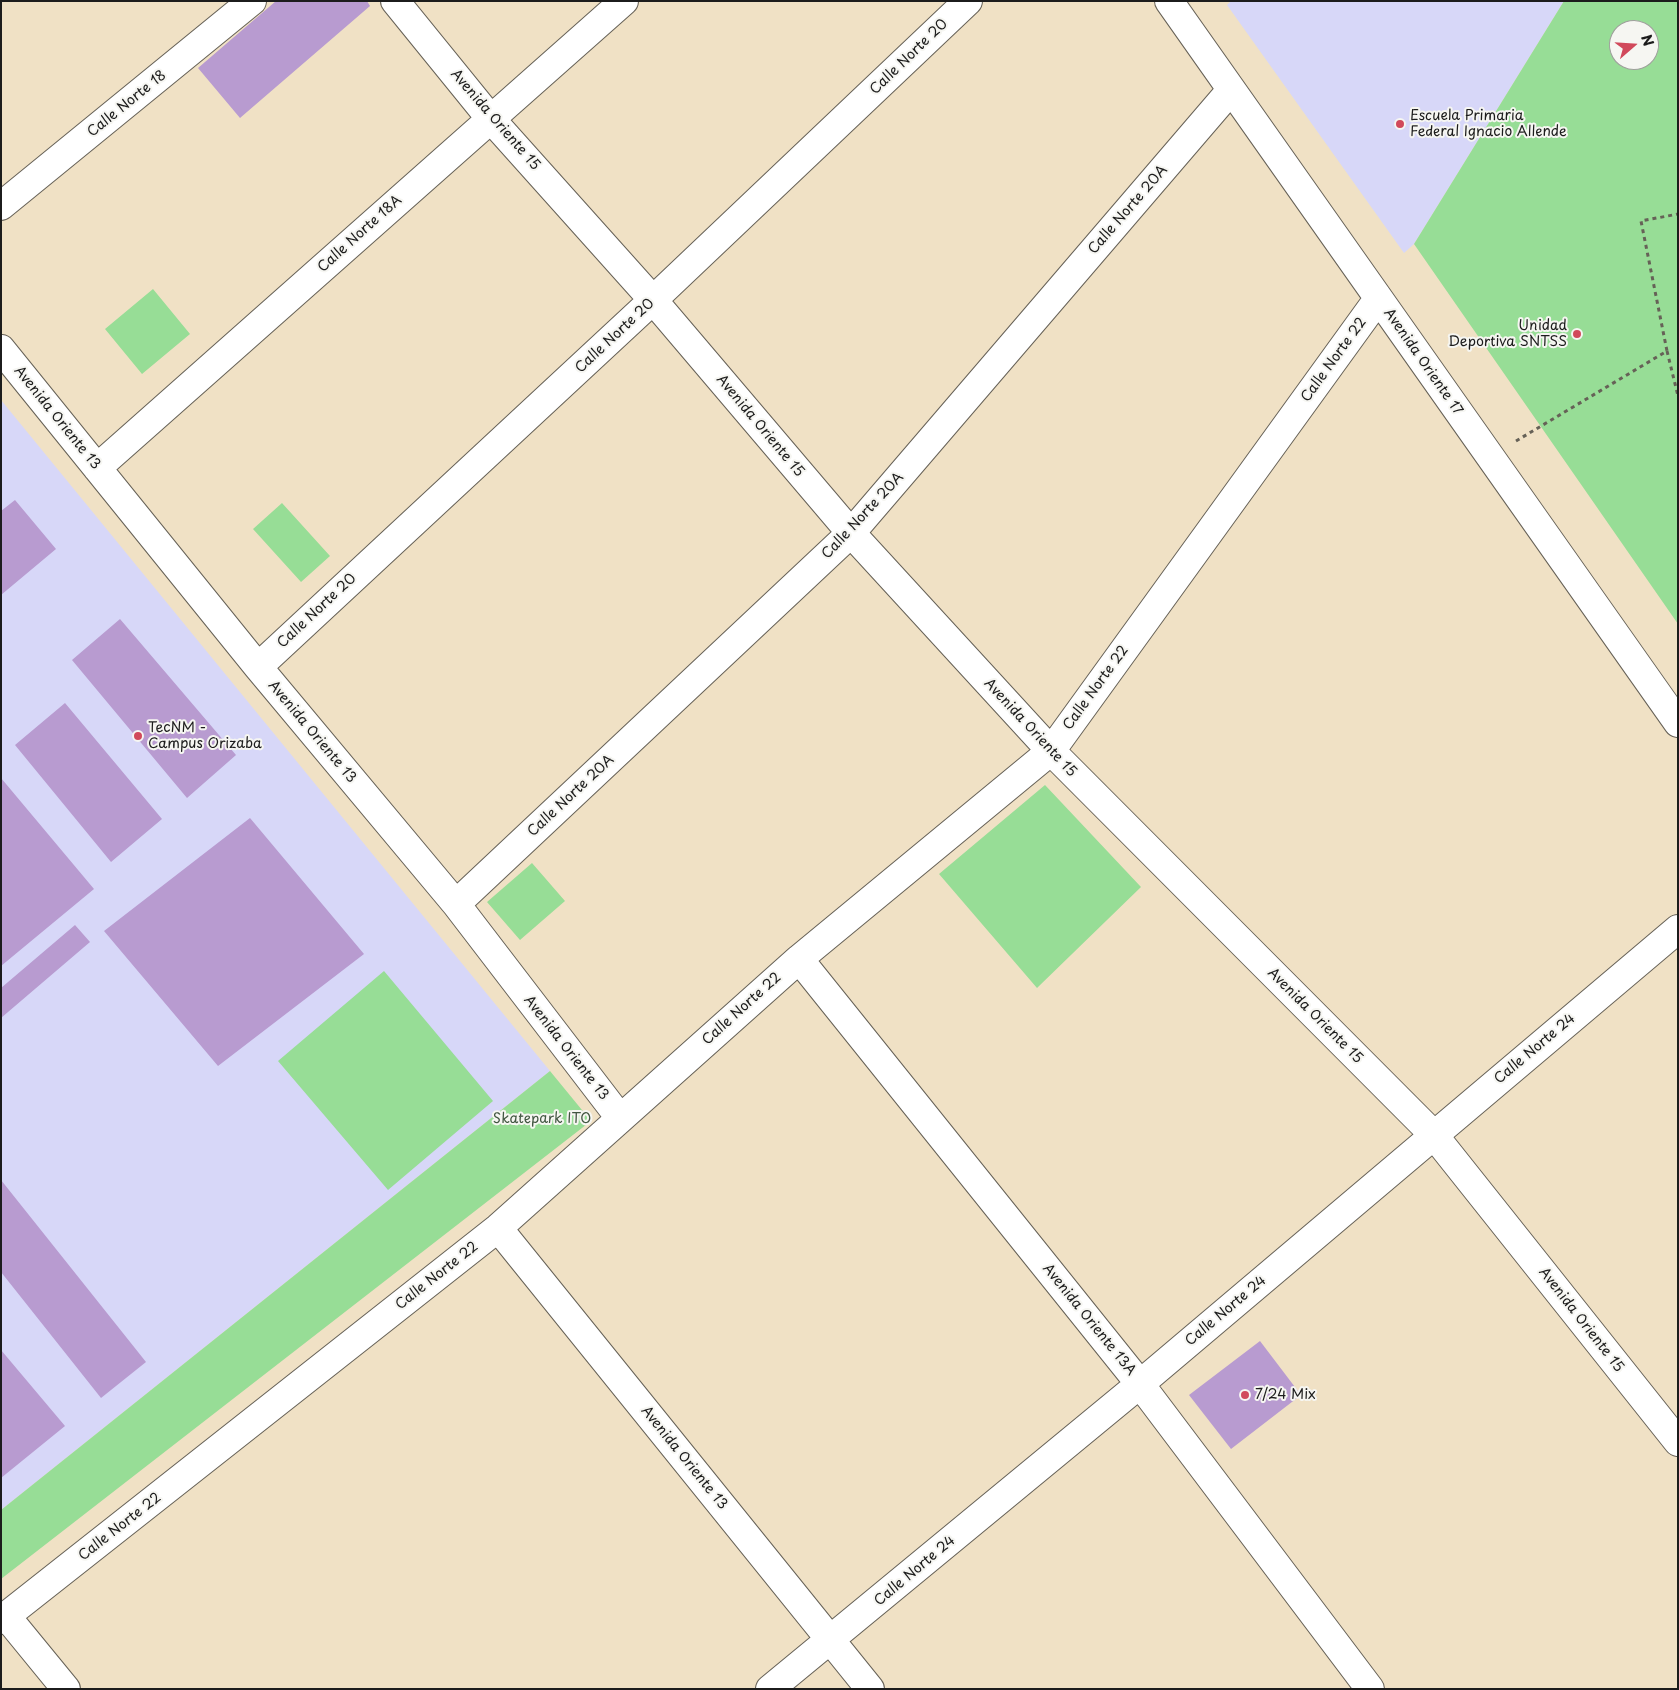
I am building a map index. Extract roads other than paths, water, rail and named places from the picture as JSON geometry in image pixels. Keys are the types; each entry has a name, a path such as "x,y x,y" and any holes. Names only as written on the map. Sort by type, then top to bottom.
{"street":[{"name":"Calle Norte 18","path":"1,206 252,1"},
{"name":"Avenida Oriente 15","path":"395,1 490,118 653,300 851,533 1051,751 1433,1134 1678,1442"},
{"name":"Calle Norte 18A","path":"97,468 624,1"},
{"name":"Calle Norte 20","path":"258,667 653,300 968,1"},
{"name":"Avenida Oriente 17","path":"1169,1 1678,724"},
{"name":"Calle Norte 20A","path":"456,904 851,533 1231,90"},
{"name":"Calle Norte 22","path":"4,1619 498,1228 799,958 1051,751 1378,299"},
{"name":"Avenida Oriente 13","path":"1,349 258,667 456,904 620,1118"},
{"name":"Calle Norte 24","path":"770,1689 832,1640 1140,1384 1433,1134 1678,929"},
{"name":"Avenida Oriente 13A","path":"799,958 1140,1384 1370,1689"},
{"name":"Avenida Oriente 13","path":"498,1228 870,1689"},
{"path":"4,1619 66,1689"}],"place":[{"name":"Escuela Primaria Federal Ignacio Allende","path":"1400,124"},
{"name":"Unidad Deportiva SNTSS","path":"1577,334"},
{"name":"TecNM - Campus Orizaba","path":"138,736"},
{"name":"7/24 Mix","path":"1245,1395"}],"park label":[{"name":"Skatepark ITO","path":"542,1119"}]}
